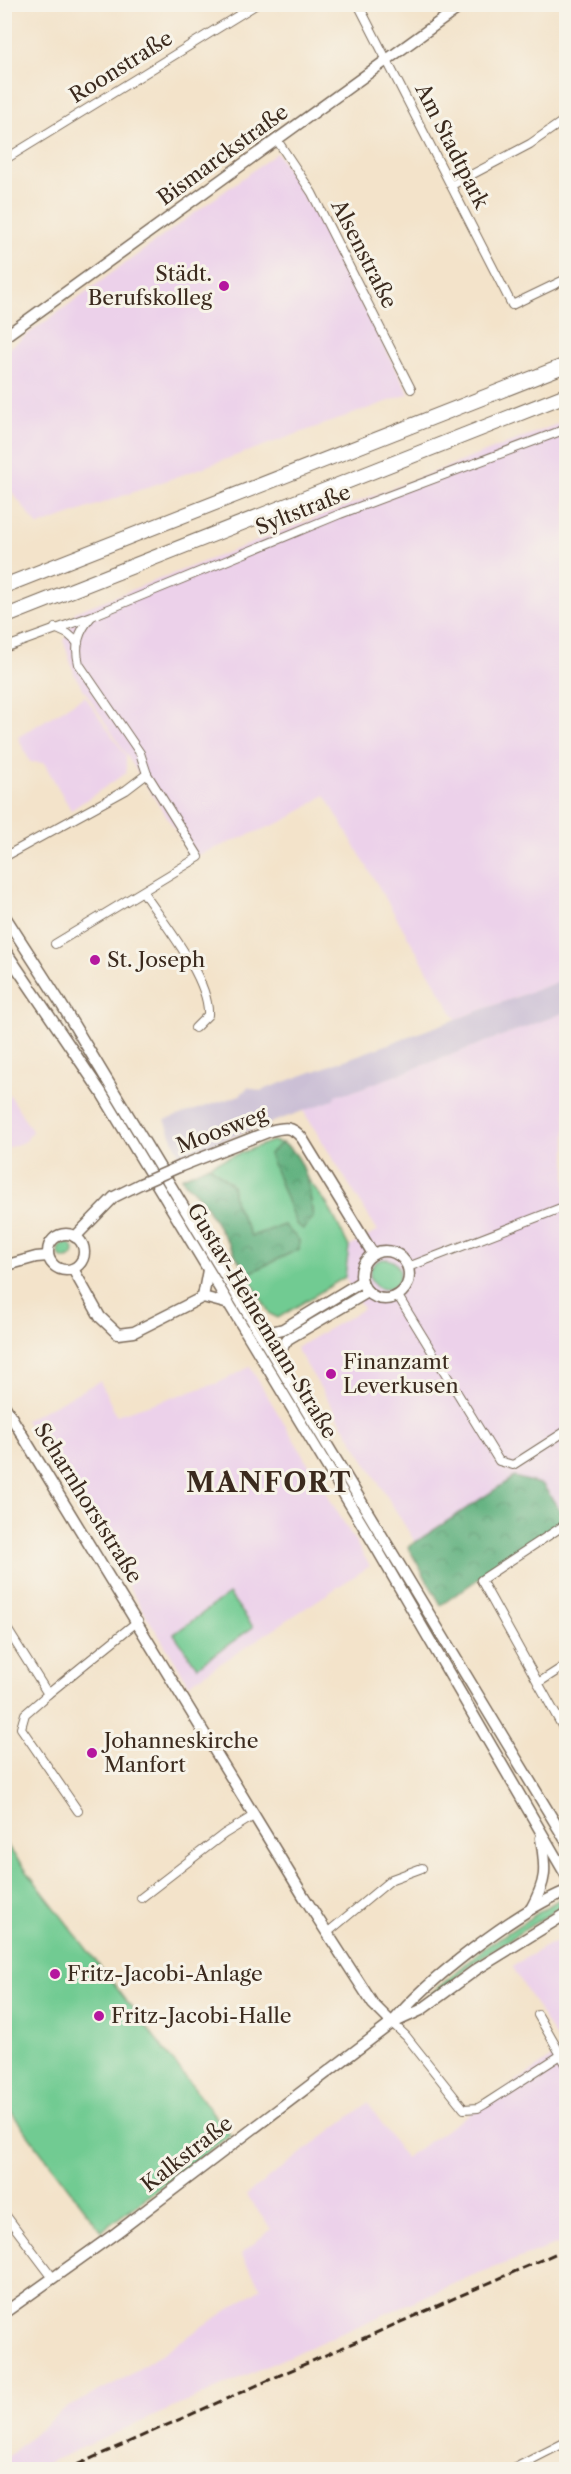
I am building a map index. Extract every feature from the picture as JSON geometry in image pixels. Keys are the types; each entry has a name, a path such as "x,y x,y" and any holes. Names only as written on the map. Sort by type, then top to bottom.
{"highway":[{"path":"4,586 567,364"},
{"path":"4,617 567,395"}],"street":[{"name":"Roonstraße","path":"4,160 257,4"},
{"name":"Am Stadtpark","path":"358,4 512,305 567,279"},
{"name":"Bismarckstraße","path":"4,337 464,4"},
{"path":"452,185 530,144 567,119"},
{"name":"Alsenstraße","path":"277,140 312,193 411,389"},
{"name":"Syltstraße","path":"4,648 92,616 340,514 567,429"},
{"path":"55,944 199,857 147,774 140,753 80,664 78,643 83,626 92,616"},
{"path":"55,628 68,634 78,643"},
{"path":"4,857 126,790 147,774"},
{"path":"143,892 192,967 209,1003 208,1015 195,1028"},
{"name":"Gustav-Heinemann-Straße","path":"4,915 60,1002 567,1841"},
{"name":"Gustav-Heinemann-Straße","path":"4,949 101,1092 377,1549 540,1833 567,1875"},
{"name":"Moosweg","path":"75,1237 114,1197 181,1166 283,1127 294,1128 302,1138 373,1254"},
{"path":"408,1267 567,1206"},
{"path":"62,1234 75,1237 83,1247 82,1260 73,1269 57,1269 48,1256 48,1249 55,1237 62,1234"},
{"path":"393,1252 408,1267 407,1286 398,1296 379,1298 368,1292 362,1281 363,1266 373,1254 393,1252"},
{"path":"4,1266 48,1256"},
{"path":"73,1269 100,1317 118,1334 134,1332 203,1297 229,1304"},
{"path":"203,1297 208,1270"},
{"path":"256,1327 271,1332 283,1329 362,1281"},
{"path":"279,1364 281,1349 288,1339 368,1292"},
{"path":"398,1296 499,1461 513,1465 567,1431"},
{"name":"Scharnhorststraße","path":"4,1405 327,1933 373,2004 392,2023"},
{"path":"567,1524 481,1580 567,1733"},
{"path":"78,1811 21,1728 25,1714 138,1622"},
{"path":"4,1624 48,1694"},
{"path":"538,1683 567,1665"},
{"path":"141,1898 224,1834 255,1815"},
{"path":"531,1909 543,1888 546,1876 540,1833"},
{"path":"327,1933 393,1879 422,1868"},
{"name":"Kalkstraße","path":"392,2023 407,2005 467,1956 531,1909 567,1892"},
{"name":"Kalkstraße","path":"4,2313 392,2023 421,2010 477,1969 567,1914"},
{"path":"548,1926 567,1923"},
{"path":"538,2015 567,2064"},
{"path":"392,2023 406,2036 464,2109 485,2104 561,2055"},
{"path":"4,2213 8,2223 53,2278"},
{"path":"511,2469 567,2442"}],"shaded area":[{"name":"Städt. Berufskolleg","path":"277,153 319,220 409,394 38,526 5,483 5,351"},
{"path":"560,423 566,440 566,979 456,1019 325,795 284,821 193,857 75,676 64,642 75,612"},
{"path":"85,696 126,756 126,773 71,810 44,763 30,762 18,737"},
{"path":"566,979 566,1012 351,1092 337,1094 333,1100 180,1156 165,1120 240,1095 248,1087 260,1091"},
{"path":"566,1012 566,1517 543,1485 514,1477 415,1542 296,1348 363,1309 345,1277 349,1247 378,1231 302,1109 333,1100 336,1094 351,1092"},
{"path":"5,1093 7,1097 10,1095 32,1131 26,1141 5,1149"},
{"path":"250,1367 370,1566 189,1684 25,1420 100,1381 116,1415 218,1383"},
{"path":"566,1939 566,2241 471,2276 34,2469 5,2469 4,2460 64,2409 125,2378 261,2288 241,2254 271,2229 246,2195 368,2103 405,2158 563,2050 512,1966 548,1945"}],"green space":[{"path":"272,1141 282,1143 269,1154 313,1218 308,1179 329,1207 349,1247 345,1277 278,1318 270,1314 247,1274 299,1249 284,1225 251,1237 234,1201 232,1185 209,1165"},
{"path":"282,1143 297,1156 306,1176 313,1218 303,1229 296,1224 269,1154"},
{"path":"209,1165 232,1185 234,1201 251,1236 284,1225 299,1240 299,1249 247,1274 202,1200 181,1178"},
{"path":"63,1243 69,1243 74,1251 72,1257 63,1259 58,1254 58,1248"},
{"path":"385,1259 396,1263 400,1274 396,1285 385,1289 374,1285 370,1274 374,1263"},
{"path":"514,1477 543,1485 565,1518 441,1605 408,1547"},
{"path":"229,1594 253,1627 197,1667 174,1634"},
{"name":"Fritz-Jacobi-Anlage","path":"5,1843 230,2135 101,2231 5,2104"},
{"path":"561,1898 565,1904 471,1964 447,1987 416,2007 484,1948"}],"railway":[{"path":"65,2470 566,2249"}],"place":[{"name":"Städt. Berufskolleg","path":"224,286"},
{"name":"St. Joseph","path":"95,960"},
{"name":"Finanzamt Leverkusen","path":"331,1374"},
{"name":"Johanneskirche Manfort","path":"92,1753"},
{"name":"Fritz-Jacobi-Anlage","path":"55,1974"},
{"name":"Fritz-Jacobi-Halle","path":"99,2016"}],"district":[{"name":"MANFORT","path":"269,1483"}]}
